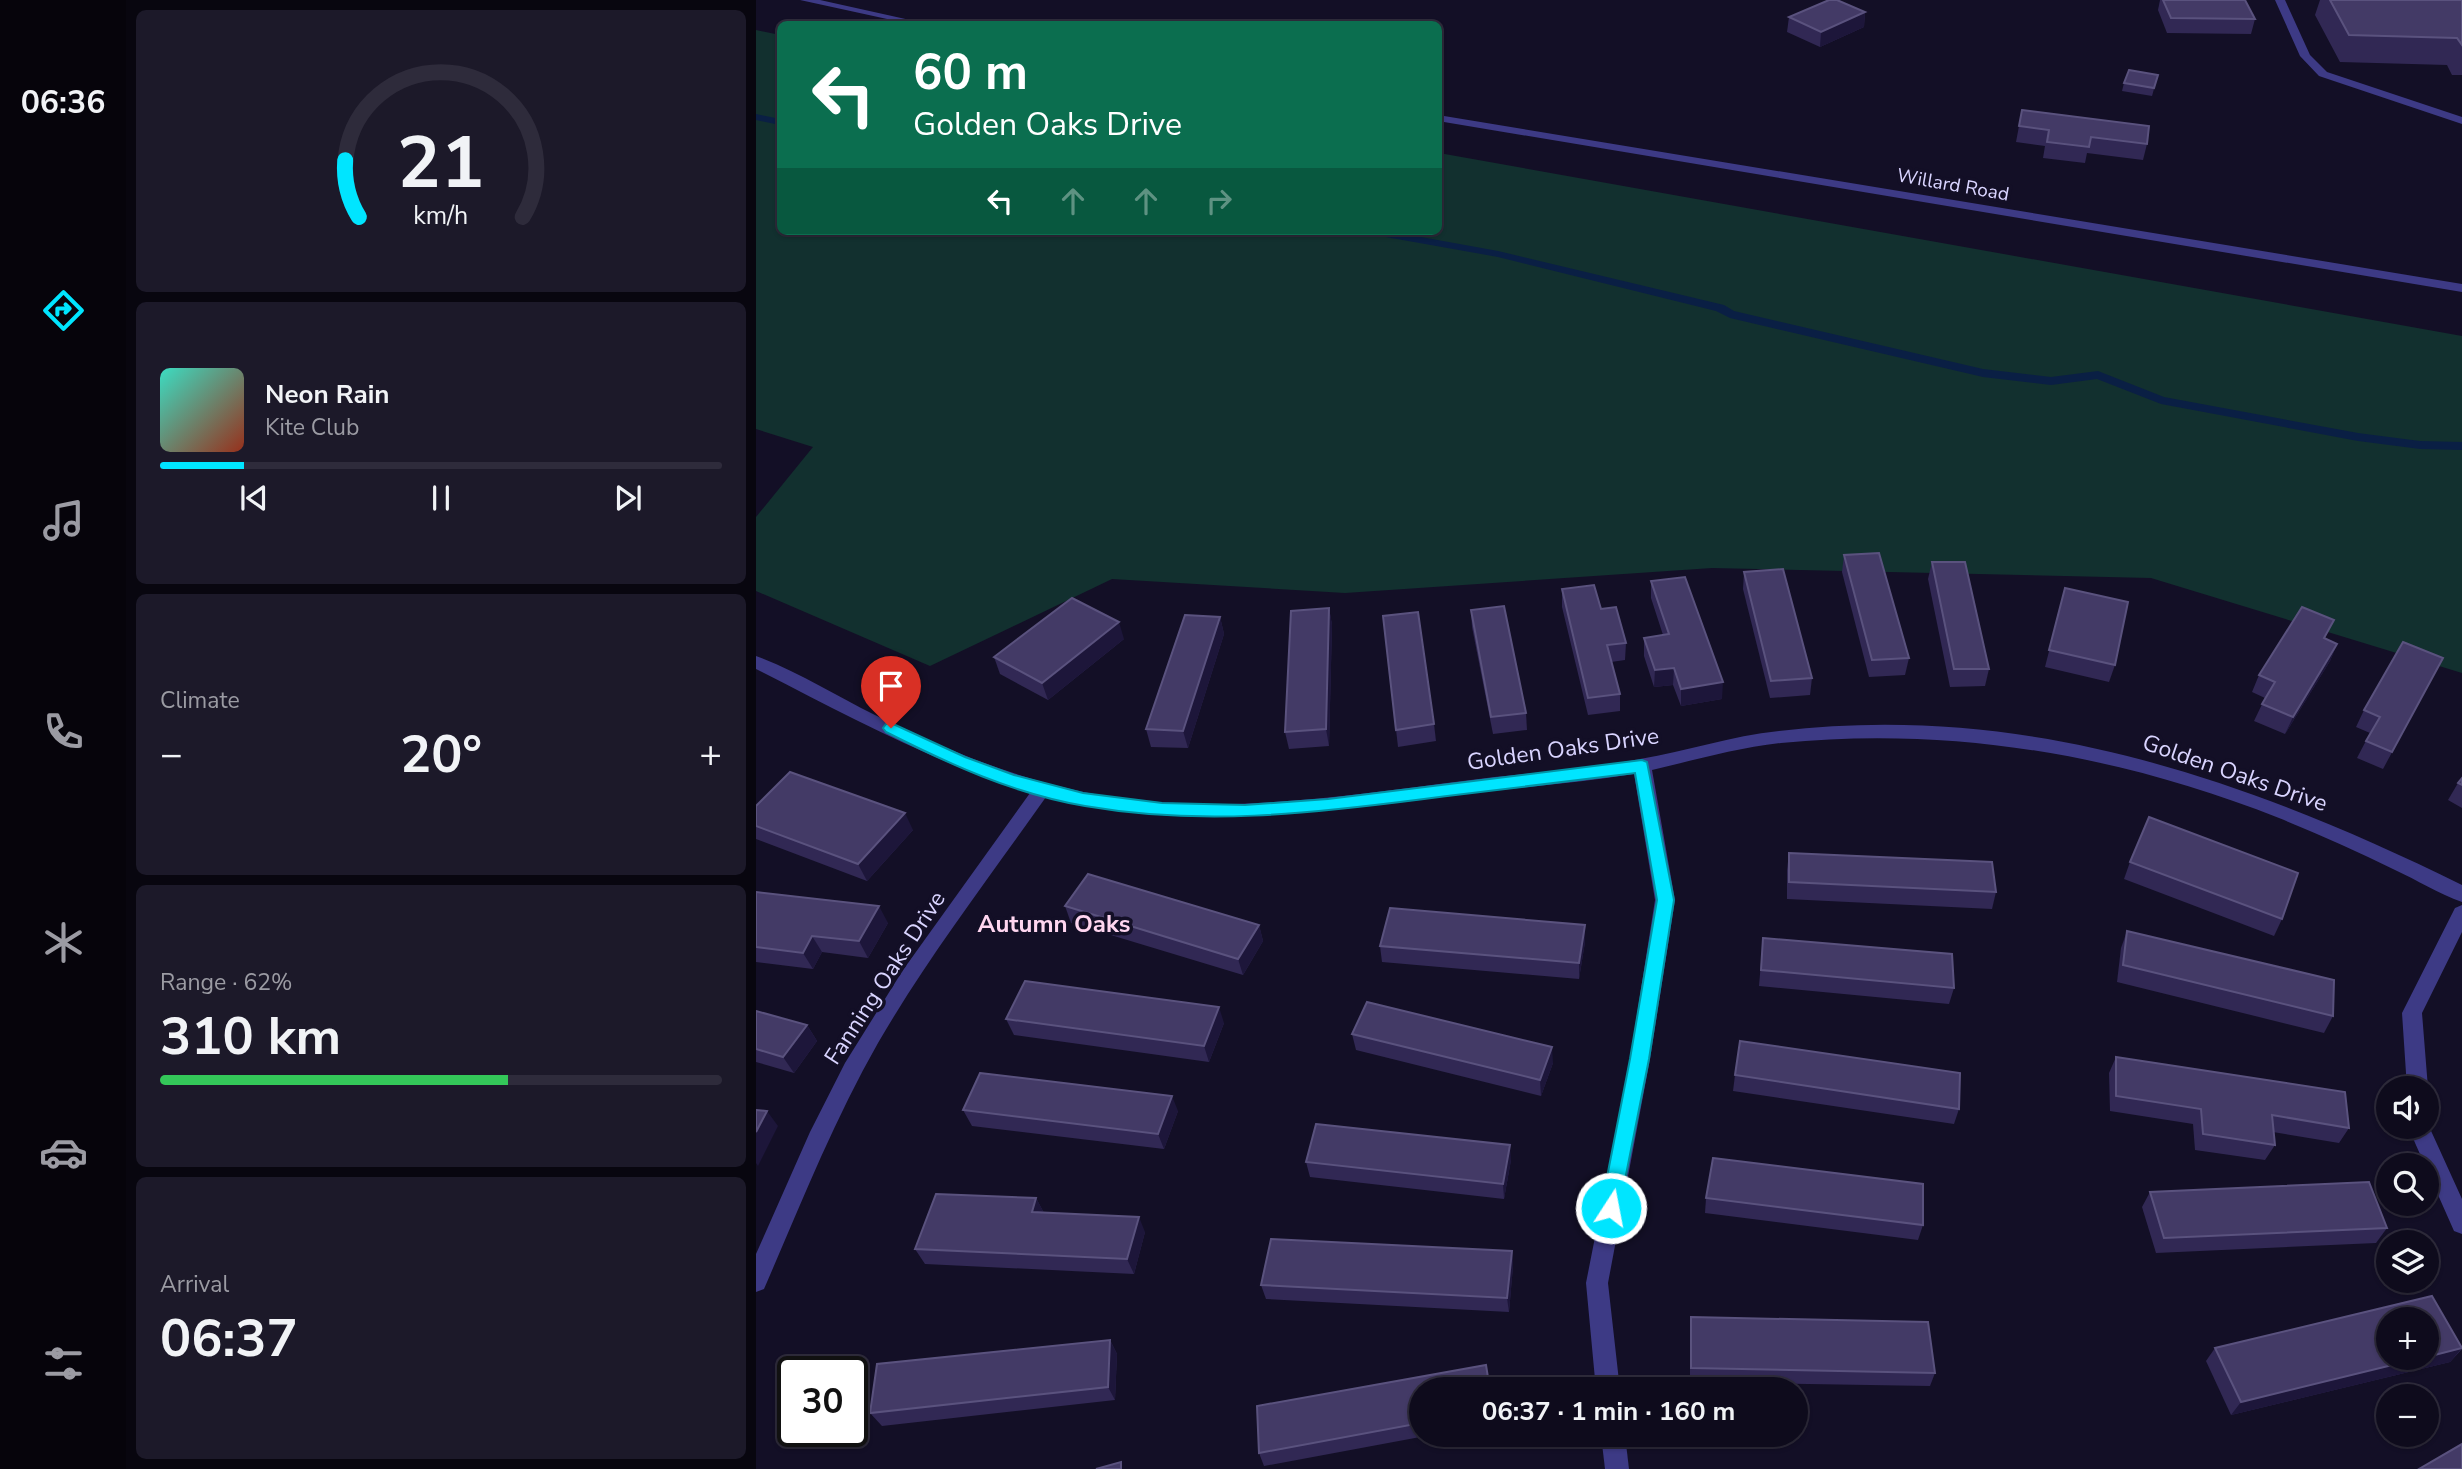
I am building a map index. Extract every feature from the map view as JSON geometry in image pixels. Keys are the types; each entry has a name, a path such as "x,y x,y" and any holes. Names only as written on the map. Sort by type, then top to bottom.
{"street":[{"path":"805,0 908,21"},
{"path":"2280,0 2305,57 2323,74 2461,120"},
{"name":"Willard Road","path":"1442,119 2462,288"},
{"name":"Golden Oaks Drive","path":"756,662 959,762 1042,789 1083,799 1162,810 1245,812 1328,805 1642,766 1727,744 1817,734 1894,732 2002,738 2101,756 2172,773 2282,811 2345,837 2462,894"},
{"path":"1607,1377 1597,1283 1640,1059 1665,900 1642,766"},
{"name":"Fanning Oaks Drive","path":"756,1281 794,1189 841,1093 892,1004 1042,789"},
{"path":"2416,1076 2412,1013 2462,913"},
{"path":"2424,1139 2462,1224"},
{"path":"1614,1447 1616,1469"}],"green space":[{"path":"756,30 777,34 777,235 1442,235 1442,154 2462,336 2462,673 2151,578 1712,568 1345,593 1112,579 930,666 756,591 756,517 813,447 756,429"}],"building":[{"path":"1829,0 1837,0 1865,12 1821,32 1789,17"},
{"path":"2163,0 2245,0 2255,19 2171,18"},
{"path":"2330,0 2462,0 2462,45 2457,38 2349,35"},
{"path":"2129,70 2158,75 2154,88 2124,83"},
{"path":"2022,110 2149,126 2147,144 2091,137 2089,147 2047,142 2049,130 2019,126"},
{"path":"1879,553 1909,658 1872,660 1844,555"},
{"path":"1932,562 1965,562 1989,669 1954,669"},
{"path":"1783,569 1812,678 1771,681 1744,572"},
{"path":"1685,577 1723,682 1681,689 1674,668 1655,670 1644,638 1669,634 1651,581"},
{"path":"1594,585 1601,609 1616,607 1626,643 1607,645 1620,694 1588,698 1562,589"},
{"path":"2065,588 2128,602 2115,665 2049,650"},
{"path":"1072,598 1119,622 1042,683 994,657"},
{"path":"1504,606 1526,713 1491,717 1471,610"},
{"path":"2302,607 2334,620 2324,638 2337,644 2293,717 2262,704 2275,682 2259,675"},
{"path":"1329,608 1326,729 1285,732 1291,611"},
{"path":"1418,612 1434,724 1396,730 1383,616"},
{"path":"1185,615 1220,617 1183,731 1146,729"},
{"path":"2403,642 2443,658 2392,752 2366,741 2380,717 2364,710"},
{"path":"790,772 905,813 858,864 756,826 756,806"},
{"path":"2149,817 2298,873 2282,919 2130,862"},
{"path":"1789,853 1992,862 1996,892 1789,882"},
{"path":"1088,874 1259,925 1238,959 1065,906"},
{"path":"756,892 879,906 859,941 812,936 803,953 756,947"},
{"path":"1390,908 1585,925 1579,963 1380,946"},
{"path":"2127,931 2334,980 2333,1016 2123,965"},
{"path":"1763,938 1952,954 1954,988 1761,970"},
{"path":"1025,981 1219,1007 1204,1046 1006,1019"},
{"path":"1367,1002 1552,1047 1540,1080 1352,1034"},
{"path":"756,1011 807,1025 783,1057 756,1049"},
{"path":"1740,1041 1960,1073 1959,1109 1735,1075"},
{"path":"2116,1057 2345,1092 2349,1128 2272,1115 2275,1145 2203,1134 2201,1109 2116,1096"},
{"path":"980,1073 1172,1096 1158,1134 963,1110"},
{"path":"756,1110 767,1111 756,1132"},
{"path":"1316,1124 1510,1145 1503,1184 1306,1162"},
{"path":"1713,1158 1923,1184 1923,1225 1706,1198"},
{"path":"2369,1182 2376,1200 2376,1216 2382,1216 2387,1228 2164,1238 2150,1192"},
{"path":"936,1194 1036,1198 1032,1212 1139,1217 1127,1259 915,1249"},
{"path":"1271,1239 1512,1251 1507,1298 1261,1285"},
{"path":"2432,1296 2438,1307 2386,1307"},
{"path":"2439,1308 2462,1348 2439,1354"},
{"path":"2376,1309 2376,1369 2241,1402 2215,1348"},
{"path":"1691,1317 1928,1322 1935,1373 1691,1368"},
{"path":"1110,1340 1108,1387 870,1413 877,1364"},
{"path":"1486,1365 1488,1377 1419,1377"},
{"path":"1409,1379 1409,1425 1259,1453 1257,1406"},
{"path":"2462,1444 2462,1469 2419,1469"},
{"path":"1121,1462 1121,1469 1096,1469"}],"waterway":[{"path":"756,117 777,121"},
{"path":"1391,235 1498,254 1720,308 1730,314 1983,373 2051,381 2098,375 2161,400 2358,437 2420,445 2462,446"}],"district":[{"name":"Autumn Oaks","path":"1054,924"}],"route":[{"path":"891,728 959,762 1011,781 1083,799 1162,810 1245,812 1328,805 1642,766 1665,900 1640,1059 1611,1208"}]}
